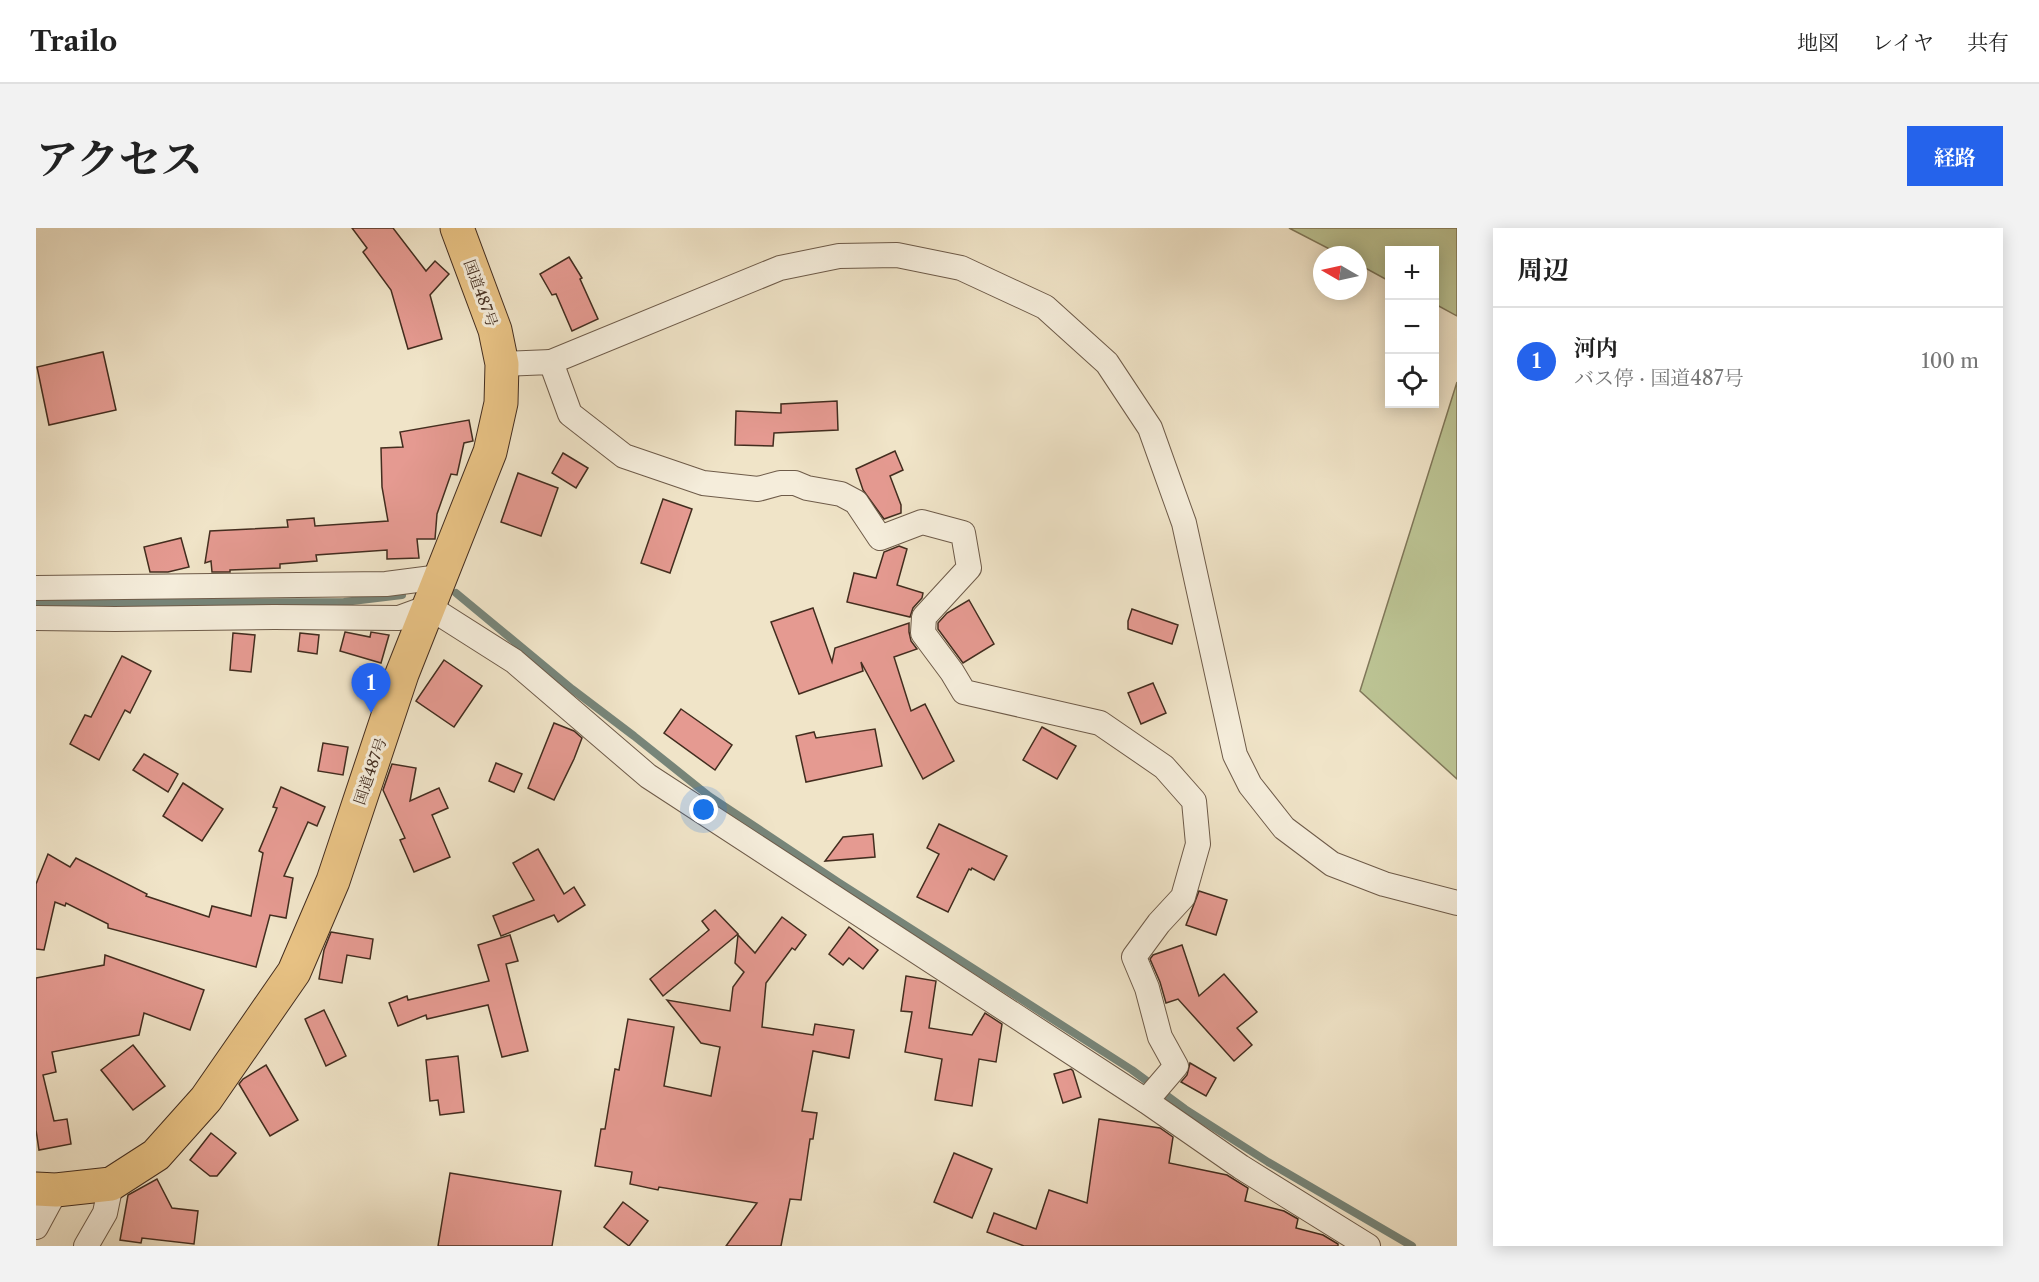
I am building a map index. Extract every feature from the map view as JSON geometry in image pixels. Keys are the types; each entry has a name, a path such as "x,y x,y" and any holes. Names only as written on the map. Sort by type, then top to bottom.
{"highway":[{"name":"国道487号","path":"46,1190 111,1184 156,1155 206,1099 294,972 333,881 402,674 490,452 501,403 502,364 495,330 457,228"}],"street":[{"path":"502,364 551,362 780,268 839,256 897,255 961,268 1046,307 1107,363 1150,428 1184,523 1235,755 1250,785 1284,828 1332,864 1384,884 1457,903"},
{"path":"551,362 570,414 624,456 703,483 758,489 780,483 795,483 807,488 841,494 856,502 880,538 922,522 963,533 969,568 924,618 923,633 964,692 1100,723 1164,767 1194,801 1198,844 1183,897 1134,957 1147,988 1160,1037 1176,1066 1146,1101"},
{"path":"36,588 386,584 440,577"},
{"path":"36,618 115,620 274,617 399,618 429,607 514,661 648,776 1146,1101 1241,1167 1368,1246"},
{"path":"86,1246 105,1213 111,1184"},
{"path":"36,1227 46,1190"}],"green space":[{"path":"1289,228 1457,228 1457,316 1439,306 1439,246 1385,246 1385,279 1367,269 1367,246 1324,246"},
{"path":"1457,382 1457,779 1360,691"}],"building":[{"path":"352,228 393,228 426,271 435,261 449,274 430,295 442,339 408,349 391,290 363,252 367,248"},
{"path":"569,257 582,278 580,279 598,319 572,331 556,294 552,295 540,274"},
{"path":"103,352 116,410 49,425 37,367"},
{"path":"837,401 838,430 774,433 773,446 735,445 736,411 781,413 781,404"},
{"path":"469,420 473,441 464,443 457,475 451,474 437,514 435,539 417,539 419,558 387,559 387,550 316,555 317,561 280,564 280,568 230,570 230,572 212,572 211,561 205,563 210,531 288,527 287,520 314,518 315,526 388,521 382,487 381,448 403,447 400,432"},
{"path":"895,451 903,470 890,476 901,505 901,513 884,519 863,490 856,469"},
{"path":"563,453 588,468 576,488 552,473"},
{"path":"518,473 558,488 541,536 501,522"},
{"path":"663,499 692,509 670,573 641,563"},
{"path":"181,538 189,567 168,572 150,572 144,547"},
{"path":"899,546 907,549 897,585 923,593 910,617 847,602 854,573 876,578 884,552"},
{"path":"969,600 994,644 963,663 938,629 938,623 947,613"},
{"path":"813,608 832,662 835,648 909,623 911,641 917,649 894,657 911,711 925,704 954,761 923,779 861,662 863,671 799,694 771,622"},
{"path":"1132,609 1178,625 1172,644 1128,629"},
{"path":"345,632 370,637 371,632 389,635 381,663 340,651"},
{"path":"233,633 255,635 251,672 230,670"},
{"path":"300,633 319,635 317,654 298,651"},
{"path":"122,656 151,671 130,713 125,710 99,760 70,744 85,715 91,717"},
{"path":"444,660 482,686 454,727 416,701"},
{"path":"1153,683 1166,713 1141,724 1128,693"},
{"path":"681,709 732,745 715,770 664,733"},
{"path":"554,723 574,731 582,738 554,800 528,788"},
{"path":"1042,727 1076,746 1057,779 1023,760"},
{"path":"875,729 882,766 806,782 796,736 814,732 816,738"},
{"path":"323,743 348,747 343,775 318,771"},
{"path":"144,754 178,774 168,792 133,770"},
{"path":"496,763 522,774 514,792 489,781"},
{"path":"392,764 416,768 410,801 439,788 448,808 432,815 450,857 414,872 400,840 405,838 383,790"},
{"path":"183,783 223,809 202,841 163,816"},
{"path":"281,787 325,807 317,826 308,822 284,876 293,878 286,918 270,915 256,967 108,928 108,924 66,903 65,906 55,902 44,950 36,949 36,884 48,854 70,867 76,858 147,894 146,896 209,917 212,906 251,916 263,853 259,851 277,808 273,807"},
{"path":"939,824 1007,856 994,880 972,868 969,869 948,912 917,897 939,854 927,848"},
{"path":"873,834 875,857 825,861 843,837"},
{"path":"538,849 564,894 574,887 585,905 558,922 554,915 501,936 493,916 534,900 513,863"},
{"path":"1199,891 1227,900 1216,935 1186,925"},
{"path":"715,910 738,934 663,996 650,979 709,930 702,921"},
{"path":"782,917 806,935 795,950 792,948 766,983 762,1027 813,1035 815,1024 854,1030 849,1058 813,1051 802,1111 817,1113 813,1139 810,1139 801,1200 790,1199 781,1246 726,1246 757,1203 630,1184 632,1172 595,1166 601,1129 605,1129 615,1069 619,1070 628,1019 674,1027 664,1086 711,1096 720,1047 701,1043 667,1000 730,1011 733,987 744,972 735,963 738,935 755,953"},
{"path":"849,927 878,950 863,969 849,958 843,965 829,954"},
{"path":"331,932 373,939 370,959 347,955 342,983 319,979 324,950"},
{"path":"510,935 518,961 506,964 528,1051 502,1057 488,1005 427,1019 426,1015 398,1026 389,1003 407,996 408,1000 489,981 478,945"},
{"path":"1182,945 1199,996 1224,974 1257,1012 1237,1028 1252,1045 1234,1061 1178,999 1166,1003 1150,959 1153,955"},
{"path":"105,955 204,990 190,1030 144,1013 139,1035 52,1052 56,1072 43,1075 54,1121 67,1119 71,1144 39,1150 36,1130 36,978 104,965"},
{"path":"906,976 936,981 929,1028 972,1035 985,1013 1002,1024 996,1062 979,1059 972,1106 935,1100 942,1059 905,1052 912,1012 901,1011"},
{"path":"324,1010 346,1056 326,1066 305,1019"},
{"path":"133,1045 165,1086 133,1110 101,1070"},
{"path":"458,1056 464,1112 440,1115 438,1100 430,1101 426,1060"},
{"path":"1190,1063 1216,1078 1206,1096 1181,1082 1187,1075"},
{"path":"266,1065 298,1120 270,1136 239,1084"},
{"path":"1071,1069 1081,1097 1063,1103 1054,1074"},
{"path":"1099,1119 1160,1128 1173,1137 1169,1163 1227,1175 1248,1188 1245,1201 1284,1211 1298,1219 1296,1228 1323,1235 1338,1246 1024,1246 987,1232 994,1213 1036,1229 1049,1190 1087,1203"},
{"path":"211,1133 236,1153 217,1176 210,1176 190,1160"},
{"path":"954,1153 992,1169 972,1218 934,1202"},
{"path":"450,1173 561,1191 552,1246 438,1246"},
{"path":"157,1179 172,1208 198,1211 194,1244 142,1238 141,1243 120,1240 128,1195"},
{"path":"623,1202 648,1221 629,1246 604,1227"}],"waterway":[{"path":"456,593 572,689 709,796 838,882 1132,1070 1185,1109 1268,1162 1412,1246"},
{"path":"36,603 344,602 402,595"}],"place":[{"name":"河内","path":"371,713"}]}
